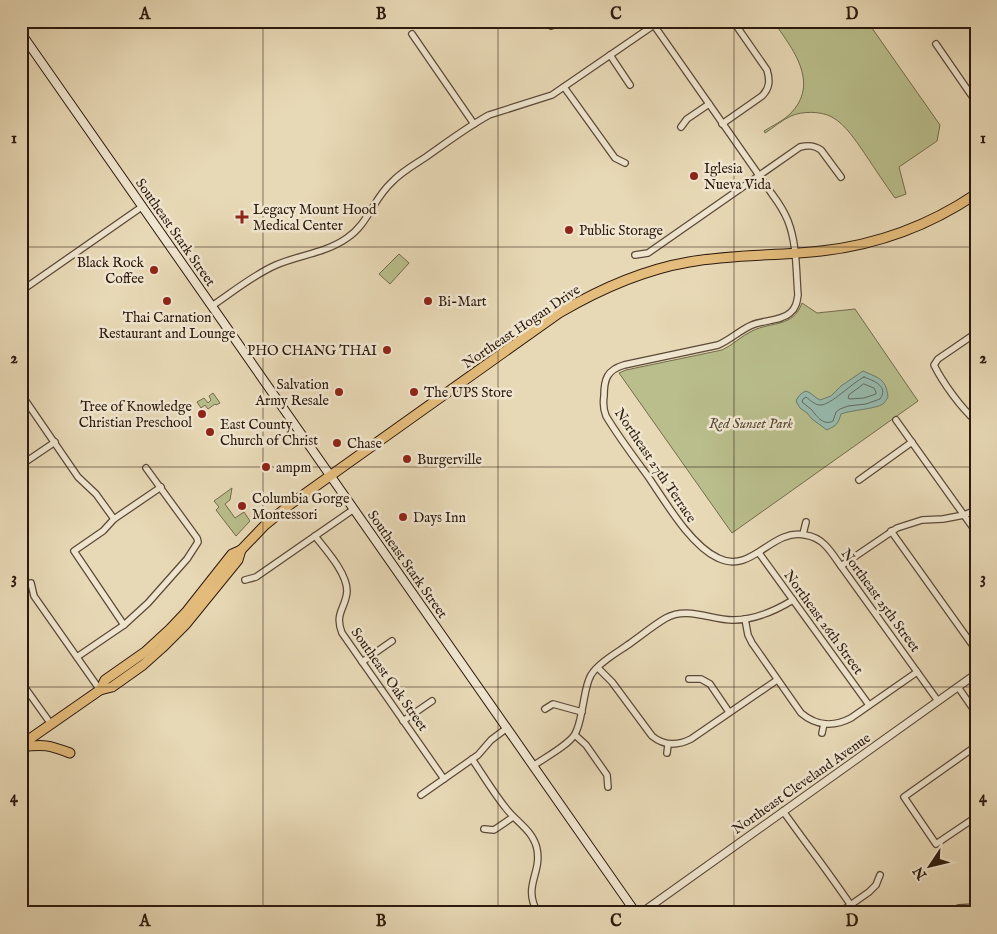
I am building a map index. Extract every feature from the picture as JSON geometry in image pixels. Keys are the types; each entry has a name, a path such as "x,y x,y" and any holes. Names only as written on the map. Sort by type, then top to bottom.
{"highway":[{"name":"Northeast Hogan Drive","path":"21,746 100,690 112,687 131,674 173,637 238,560 241,550 279,513 559,313 581,300 608,286 652,270 690,261 846,247 888,236 933,219 973,196"},
{"path":"21,746 52,746 70,753"}],"main road":[{"name":"Southeast Stark Street","path":"21,33 636,913"}],"street":[{"path":"545,21 551,26 561,21"},
{"path":"722,124 762,96 767,91 769,84 767,70 733,21"},
{"path":"212,306 268,269 288,260 332,247 345,240 364,222 392,181 489,115 552,95 653,23 785,214 795,253"},
{"path":"412,34 474,124"},
{"path":"936,44 976,102"},
{"path":"610,55 630,84"},
{"path":"564,87 614,158 625,163"},
{"path":"682,127 687,119 709,104"},
{"path":"636,255 648,253 800,148 812,146 822,150 841,177"},
{"path":"973,196 976,207"},
{"path":"21,291 143,206"},
{"name":"Northeast 27th Terrace","path":"759,553 743,560 730,561 718,559 687,533 606,416 603,406 604,384 610,374 619,367 718,345 751,325 786,316 793,310 798,295 795,253"},
{"path":"976,333 938,359 934,365 938,374 968,414 976,421"},
{"path":"21,394 78,477 96,494 114,519"},
{"path":"896,420 976,532"},
{"path":"21,465 55,442"},
{"path":"860,480 912,442"},
{"path":"77,657 124,625 148,603 187,559 198,542 146,468"},
{"path":"124,625 74,551 103,531 114,519 161,487"},
{"path":"245,580 256,577 354,509"},
{"path":"842,566 891,531 904,525 922,520 964,515 976,510"},
{"path":"759,553 779,538 791,534 803,534 806,522"},
{"path":"891,531 976,650"},
{"name":"Northeast 25th Street","path":"803,534 821,541 826,546 938,701"},
{"path":"316,536 344,577 347,590 339,614 332,613"},
{"name":"Northeast 26th Street","path":"759,553 869,706"},
{"path":"31,583 34,596 100,690"},
{"path":"533,766 575,735 592,674 607,660 657,624 673,615 686,612 725,620 745,620 768,613 793,600"},
{"name":"Southeast Oak Street","path":"339,614 342,633 444,779"},
{"path":"745,620 752,643 801,713 812,720 824,724 845,722 917,672"},
{"path":"362,662 392,641"},
{"path":"598,668 612,682 652,736 668,745 679,744 690,739 777,680"},
{"name":"Northeast Cleveland Avenue","path":"641,913 976,674"},
{"path":"689,679 701,679 710,684 729,712"},
{"path":"21,682 24,691 51,724"},
{"path":"958,687 976,712"},
{"path":"403,721 432,701"},
{"path":"545,709 553,704 582,712"},
{"path":"822,733 824,724"},
{"path":"420,795 472,759 491,740 507,728"},
{"path":"575,735 586,745 607,775 608,787"},
{"path":"667,753 668,745"},
{"path":"976,746 904,797 936,844 976,817"},
{"path":"472,759 505,808 528,831 533,839 537,850 538,865 531,885 531,893 538,913"},
{"path":"783,811 856,913"},
{"path":"484,830 494,830 513,817"},
{"path":"538,865 545,866"},
{"path":"839,913 869,892 876,885 880,875"},
{"path":"944,913 959,908 976,907"}],"green space":[{"path":"773,21 867,21 940,125 937,141 899,167 906,194 895,198 842,124 828,115 812,112 795,114 765,133 764,131 790,114 799,102 803,90 803,78 795,54"},
{"path":"399,254 409,263 390,284 379,274"},
{"name":"Red Sunset Park","path":"802,303 817,313 855,309 918,401 732,533 619,373 722,350 752,331 781,323 793,317"},
{"path":"213,393 220,403 208,409 205,405 201,408 197,402 204,398 208,403 211,400 209,396"},
{"path":"232,488 230,500 225,504 235,518 244,512 250,521 236,536 216,510 219,507 214,501"}],"water":[{"path":"863,371 883,382 887,391 887,399 880,406 841,414 837,424 827,430 800,408 796,401 806,391 820,400 831,396 841,386"}],"place":[{"name":"Iglesia Nueva Vida","path":"694,176"},
{"name":"Legacy Mount Hood Medical Center","path":"242,217"},
{"name":"Public Storage","path":"569,230"},
{"name":"Black Rock Coffee","path":"154,270"},
{"name":"Thai Carnation Restaurant and Lounge","path":"167,301"},
{"name":"Bi-Mart","path":"428,301"},
{"name":"PHO CHANG THAI","path":"387,350"},
{"name":"Salvation Army Resale","path":"339,392"},
{"name":"The UPS Store","path":"414,392"},
{"name":"Tree of Knowledge Christian Preschool","path":"202,414"},
{"name":"East County Church of Christ","path":"210,432"},
{"name":"Chase","path":"337,443"},
{"name":"Burgerville","path":"407,459"},
{"name":"ampm","path":"266,467"},
{"name":"Columbia Gorge Montessori","path":"242,506"},
{"name":"Days Inn","path":"403,517"}]}
